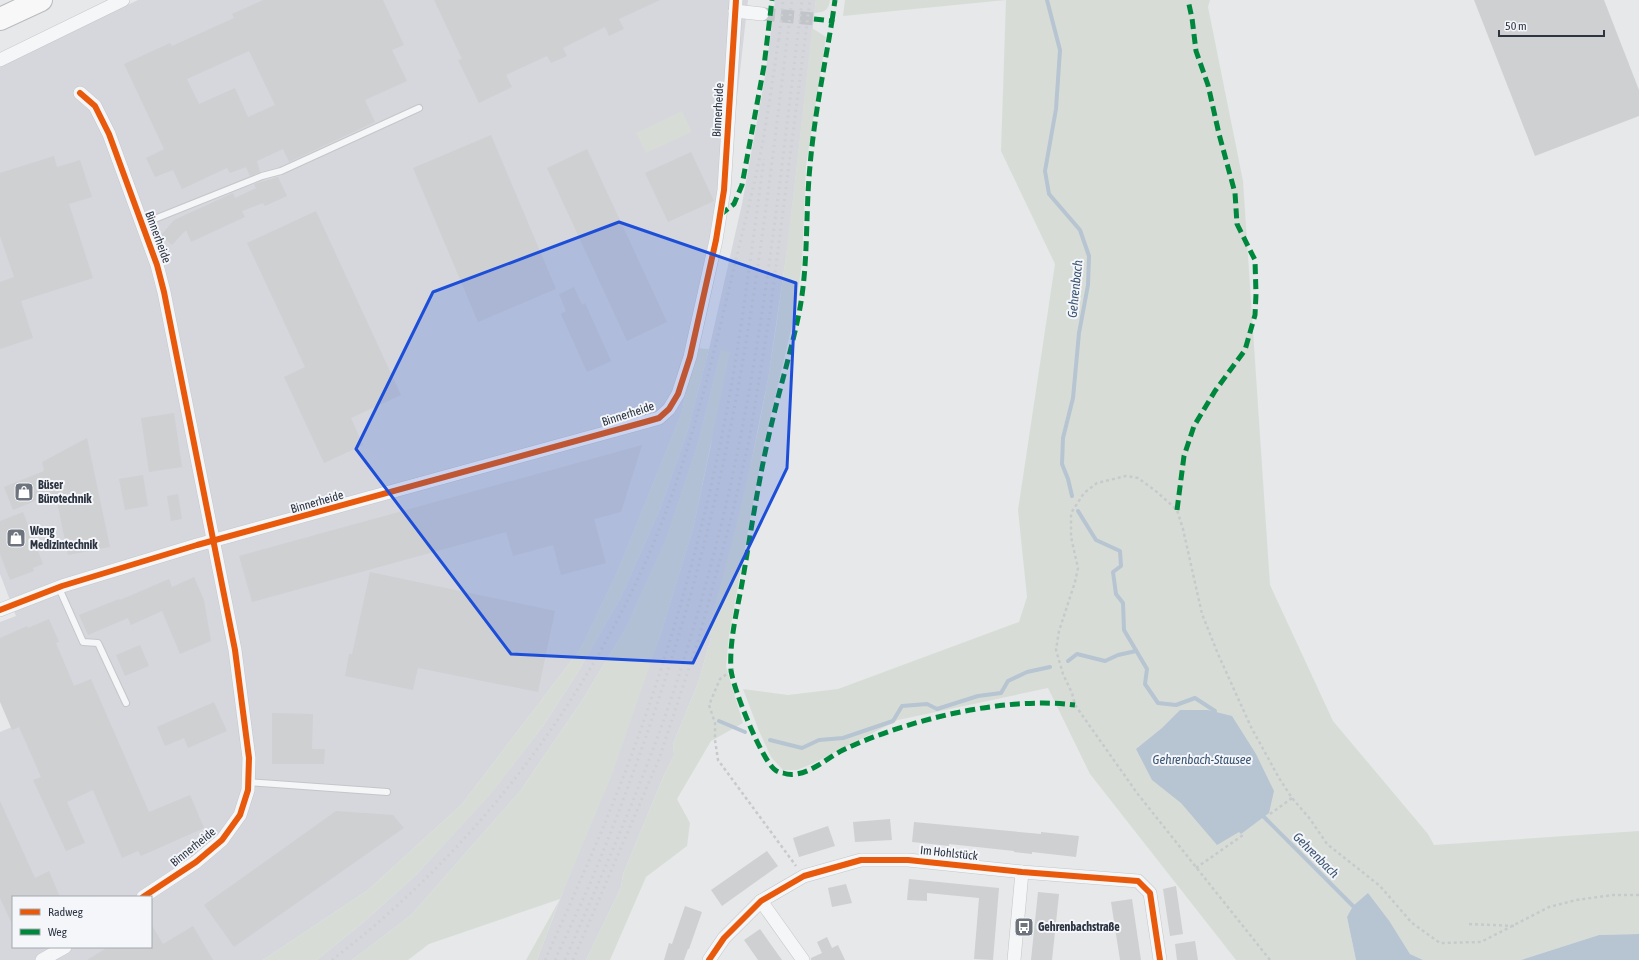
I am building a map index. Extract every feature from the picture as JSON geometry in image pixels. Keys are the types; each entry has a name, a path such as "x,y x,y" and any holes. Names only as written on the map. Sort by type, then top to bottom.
{"highway":[{"path":"0,19 41,0"}],"street":[{"path":"0,60 123,0"},
{"path":"736,5 762,14"},
{"name":"Binnerheide","path":"0,610 60,588 197,545 213,542 659,418 669,409 678,394 690,357 716,240 724,190 736,5"},
{"name":"Binnerheide","path":"80,93 95,106 109,134 157,266 164,292 237,666 249,758 248,790 240,815 222,840 196,862 145,896"},
{"name":"Im Hohlstück","path":"709,960 724,938 761,901 804,876 862,860 908,860 1022,872 1138,881 1150,893 1160,960"},
{"path":"1014,960 1022,872"},
{"path":"761,901 804,960"},
{"path":"42,960 63,948"}],"lane":[{"path":"157,218 262,176 281,171 419,108"},
{"path":"60,588 83,642 98,643 126,703"},
{"path":"248,782 387,792"}],"path":[{"path":"1270,960 1137,793 1075,705 1072,693 1057,658 1056,641 1078,568 1071,537 1071,513 1084,493 1097,483 1126,476 1138,478 1157,492 1177,510 1183,529 1202,614 1218,654 1251,727 1292,798 1310,819 1327,844 1380,886 1412,923 1440,943 1481,942 1516,926 1549,908 1576,900 1614,895 1639,895"},
{"path":"731,671 720,679 709,705 715,723 715,740 718,760 804,876"},
{"path":"1270,814 1292,798"},
{"path":"1196,868 1242,835"},
{"path":"1469,924 1516,926"}],"highlighted area":[{"path":"619,222 796,283 787,468 693,663 511,654 356,449 433,292"}],"shaded area":[{"path":"138,0 748,0 725,205 682,412 619,568 581,648 462,804 368,890 263,960 0,960 0,732 12,727 0,698 0,622 16,616 0,574 0,66"},
{"path":"775,0 816,0 788,243 768,379 740,517 710,625 711,638 698,683 673,744 674,755 664,775 623,874 621,887 586,960 537,960 660,636 693,529 711,445 721,351 699,440 667,537 626,628 581,702 520,791 411,915 352,960 317,960 365,921 416,875 491,793 544,725 576,675 621,597 660,509 687,433 709,349 742,204 765,77"},
{"path":"816,0 830,0 827,9 814,13"},
{"path":"845,0 1006,0 843,16"},
{"path":"1006,0 1210,0 1208,7 1243,181 1270,585 1333,721 1428,834 1434,845 1639,831 1639,934 1599,935 1521,960 1423,960 1410,954 1390,922 1347,917 1356,960 1236,960 1090,774 1048,688 898,720 814,763 797,770 783,770 771,757 743,689 788,695 838,689 1019,622 1027,597 1018,510 1055,264 1001,151"},
{"path":"812,28 826,37 806,166 802,262 795,313 764,444 729,635 726,667 743,723 711,741 677,799 690,823 687,846 646,877 610,960 586,960 621,887 623,874 664,775 674,755 673,744 698,683 711,638 710,625 742,503 768,379 787,248"},
{"path":"682,111 692,132 646,153 636,133"},
{"path":"695,348 709,349 687,433 660,509 621,597 576,675 544,725 491,794 416,875 365,921 317,960 263,960 368,890 462,804 581,648 619,568 682,412"},
{"path":"721,350 730,352 693,529 660,636 613,772 560,899 429,944 408,960 352,960 411,915 520,791 581,702 626,628 667,536 699,440"},
{"path":"560,899 537,960 526,960"}],"water":[{"name":"Gehrenbach-Stausee","path":"1180,710 1208,710 1232,716 1256,754 1274,791 1269,813 1241,834 1239,832 1217,845 1181,803 1152,780 1136,749 1162,728"},
{"path":"1368,893 1390,922 1410,954 1423,960 1356,960 1347,917 1353,906"},
{"path":"1639,934 1639,960 1521,960 1599,935"}],"building":[{"path":"263,0 383,0 404,45 392,50 407,81 365,100 375,122 289,162 283,149 257,161 260,172 250,176 246,167 230,173 227,168 182,189 173,170 155,177 146,158 164,149 124,64 170,43 172,46 234,18 232,14","holes":["249,51 275,105 248,117 235,88 199,104 187,79"]},
{"path":"434,0 660,0 619,19 624,29 609,36 605,27 563,48 567,56 551,63 547,56 506,75 512,87 479,103 458,60 462,59"},
{"path":"1474,0 1604,0 1639,90 1639,116 1535,156"},
{"path":"491,135 556,289 478,322 413,168"},
{"path":"587,149 667,322 627,341 547,168"},
{"path":"691,152 714,201 668,222 645,173"},
{"path":"54,156 57,167 80,160 92,197 69,204 93,278 21,301 33,338 0,349 0,282 14,277 0,236 0,173"},
{"path":"278,177 287,196 265,206 263,203 242,211 245,217 191,242 186,230 172,245 161,235 174,220 233,193 235,198 256,188 254,184"},
{"path":"316,211 401,395 351,418 363,445 324,463 284,377 305,367 247,243"},
{"path":"574,287 582,305 585,303 611,361 587,372 561,314 566,311 559,294"},
{"path":"174,413 182,467 149,472 141,418"},
{"path":"87,438 110,547 68,555 57,502 50,503 49,495 13,510 4,487 44,471 42,462"},
{"path":"642,445 621,512 594,519 606,563 561,575 553,545 513,556 506,532 252,602 239,556"},
{"path":"143,475 148,506 125,510 119,479"},
{"path":"178,494 182,519 171,521 167,496"},
{"name":"Weng Medizintechnik","path":"23,512 43,564 33,568 34,571 10,580 0,554 0,521"},
{"path":"370,572 555,611 538,692 418,668 413,690 345,676 349,654 352,654"},
{"path":"194,577 204,600 211,641 180,654 162,611 131,625 128,618 88,635 79,615 119,599 120,600 169,579 172,587"},
{"path":"49,619 59,642 56,643 74,686 91,679 149,812 190,795 204,828 141,856 138,851 122,858 93,790 67,802 85,843 66,851 33,780 41,777 19,727 12,730 0,702 0,638 27,626 28,628"},
{"path":"140,645 149,666 125,676 116,655"},
{"path":"214,702 227,731 188,748 184,738 165,746 157,727"},
{"path":"272,713 313,714 312,749 325,749 324,764 272,764"},
{"path":"0,801 35,878 49,871 60,896 12,896 12,924 0,898"},
{"path":"336,811 393,815 404,828 234,947 204,905"},
{"path":"890,819 892,840 855,842 853,822"},
{"path":"914,822 1041,834 1041,832 1079,836 1076,857 1032,852 1032,854 949,844 949,846 912,842"},
{"path":"828,826 835,846 799,857 793,838"},
{"path":"767,851 778,866 722,906 711,890"},
{"path":"909,879 999,888 993,960 974,959 979,898 927,893 927,901 907,900"},
{"path":"846,884 852,903 832,907 828,888"},
{"path":"1176,886 1183,934 1170,936 1163,889"},
{"path":"1038,892 1059,894 1052,960 1031,960"},
{"path":"1132,899 1141,960 1120,960 1111,902"},
{"path":"685,906 702,912 689,949 684,960 664,960 669,943 672,944"},
{"path":"152,926 163,944 193,926 213,960 87,960 106,948 152,948"},
{"path":"760,929 782,960 758,960 744,940"},
{"path":"827,937 832,948 838,945 845,960 811,960 811,958 822,953 817,942"},
{"path":"1195,941 1198,960 1177,960 1175,944"}],"waterway":[{"name":"Gehrenbach","path":"1047,0 1060,50 1056,109 1045,171 1049,194 1080,230 1089,256 1088,285 1079,333 1073,398 1063,438 1062,464 1068,479 1072,496"},
{"name":"Gehrenbach","path":"1078,511 1096,540 1120,551 1121,566 1113,572 1116,594 1123,603 1124,630 1147,669 1145,684 1158,703 1176,705 1195,698 1215,711"},
{"path":"1068,661 1077,654 1105,661 1118,655 1136,651"},
{"path":"770,740 802,748 819,740 843,738 893,721 902,706 927,704 937,709 978,696 1001,693 1008,681 1027,672 1050,667"},
{"path":"719,721 745,732"},
{"name":"Gehrenbach","path":"1264,817 1353,906"}],"tunnel":[{"path":"762,14 814,19"}],"railway":[{"path":"779,40 783,0"},
{"path":"555,960 594,874 615,821 654,712 672,658 688,602 717,491 749,327 765,218 792,0"},
{"path":"565,960 640,783 672,696 701,603 725,509 751,383 761,319 779,192 802,0"},
{"path":"573,960 659,759 699,638 733,511 749,441 770,313 810,0"},
{"path":"332,960 382,919 429,876 473,829 514,779 552,727 587,673 619,617 661,526 684,458 704,390 756,177 779,36"},
{"path":"545,960 580,882 623,778 648,708 676,621 700,533 729,399 764,159"}],"marked path":[{"path":"720,215 734,204 742,185 764,66 772,0"},
{"path":"832,21 835,0"},
{"path":"1177,510 1184,456 1194,426 1215,391 1245,350 1255,315 1256,294 1255,260 1237,224 1235,193 1219,134 1208,85 1196,51 1188,0"},
{"path":"814,19 832,21 814,130 808,185 804,280 798,318 764,457 731,647 731,670 742,706 755,737 768,762 774,769 781,773 799,774 814,768 843,750 868,739 926,720 987,707 1047,703 1075,705"}],"cycle path":[{"path":"0,610 62,586 197,545 659,418 669,409 678,394 690,357 716,240 724,190 736,0"},
{"path":"80,93 95,106 109,134 157,265 164,292 235,650 249,758 248,790 240,815 222,840 196,862 145,896"},
{"path":"709,960 724,938 761,901 804,876 861,860 908,860 1022,872 1138,881 1150,893 1160,960"}],"place":[{"name":"Büser Bürotechnik","path":"24,492"},
{"name":"Weng Medizintechnik","path":"16,538"},
{"name":"Gehrenbachstraße","path":"1024,927"}]}
